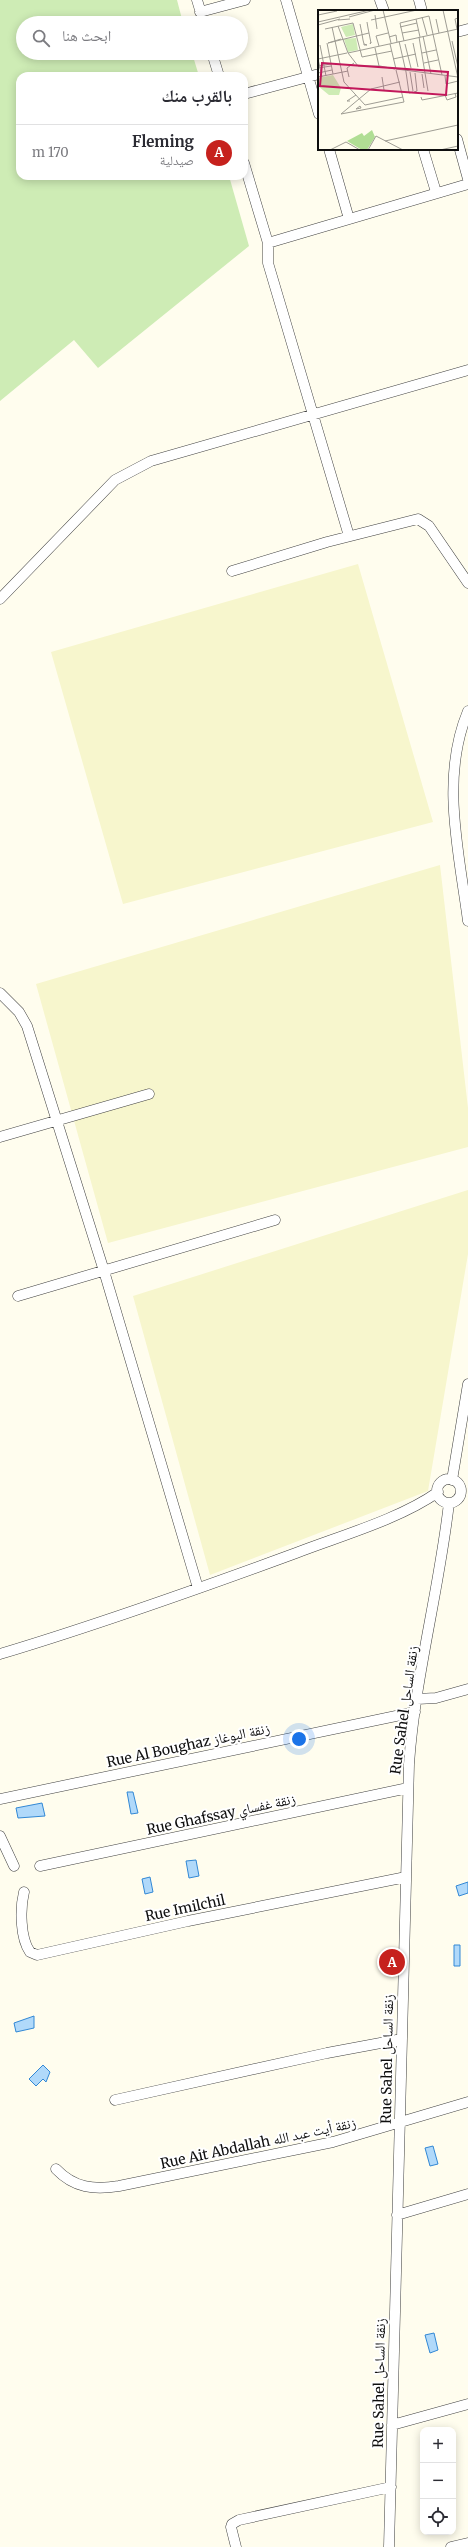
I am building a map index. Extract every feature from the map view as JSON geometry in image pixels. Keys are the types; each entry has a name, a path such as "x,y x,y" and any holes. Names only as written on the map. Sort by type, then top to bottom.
{"street":[{"path":"197,0 201,16"},
{"path":"200,12 245,0"},
{"path":"286,0 318,111"},
{"path":"380,0 384,10"},
{"path":"419,0 422,10"},
{"path":"458,32 468,29"},
{"path":"214,60 217,72"},
{"path":"248,93 318,74"},
{"path":"458,143 468,179"},
{"path":"329,150 349,219"},
{"path":"423,150 436,192"},
{"path":"248,176 268,243 268,263 349,536"},
{"path":"268,243 436,192 468,184"},
{"path":"0,599 101,494 130,470 152,461 468,370"},
{"path":"232,571 411,519 424,521 468,583"},
{"path":"468,711 456,754 453,775 456,835 468,921"},
{"path":"0,993 24,1018 104,1271 198,1588"},
{"path":"0,1137 149,1094"},
{"path":"18,1296 275,1220"},
{"path":"452,1480 468,1384"},
{"path":"0,1654 101,1623 412,1508 438,1492 442,1482 452,1480 465,1488 459,1498 449,1503 440,1499 438,1492"},
{"name":"Rue Sahel زنقة الساحل","path":"389,2547 408,1788 414,1712 449,1503"},
{"path":"417,1699 436,1698 468,1689"},
{"name":"Rue Al Boughaz زنقة البوغاز","path":"0,1799 414,1712"},
{"name":"Rue Ghafssay زنقة غفساي","path":"40,1866 408,1788"},
{"path":"0,1836 14,1866"},
{"name":"Rue Imilchil","path":"24,1892 22,1912 26,1941 30,1952 37,1955 188,1921 406,1877"},
{"path":"116,2100 326,2053 402,2040"},
{"name":"Rue Ait Abdallah زنقة أيت عبد الله","path":"56,2169 70,2182 80,2186 91,2188 119,2186 332,2142 468,2102"},
{"path":"397,2215 468,2194"},
{"path":"392,2426 468,2404"},
{"path":"236,2547 231,2527 235,2522 391,2487"},
{"path":"451,2547 468,2543"}],"green space":[{"path":"0,0 177,0 181,16 16,16 16,60 194,60 198,72 16,72 16,180 230,180 249,246 98,368 74,340 0,401"},
{"path":"358,564 433,822 123,904 51,652"},
{"path":"440,865 468,1108 468,1147 108,1243 36,984"},
{"path":"468,1190 468,1254 428,1491 210,1575 133,1296"}],"water":[{"path":"127,1792 133,1792 138,1813 131,1814"},
{"path":"42,1803 45,1816 18,1818 16,1808"},
{"path":"196,1860 199,1876 189,1878 186,1861"},
{"path":"150,1877 153,1892 145,1894 142,1879"},
{"path":"468,1882 468,1893 459,1896 456,1886"},
{"path":"454,1945 460,1945 460,1966 454,1966"},
{"path":"34,2016 34,2028 16,2032 14,2023"},
{"path":"43,2065 50,2072 46,2082 43,2079 36,2086 29,2079"},
{"path":"433,2146 438,2164 430,2166 425,2148"},
{"path":"434,2333 438,2350 430,2353 425,2335"}],"place":[{"name":"Fleming","path":"392,1962"}]}
